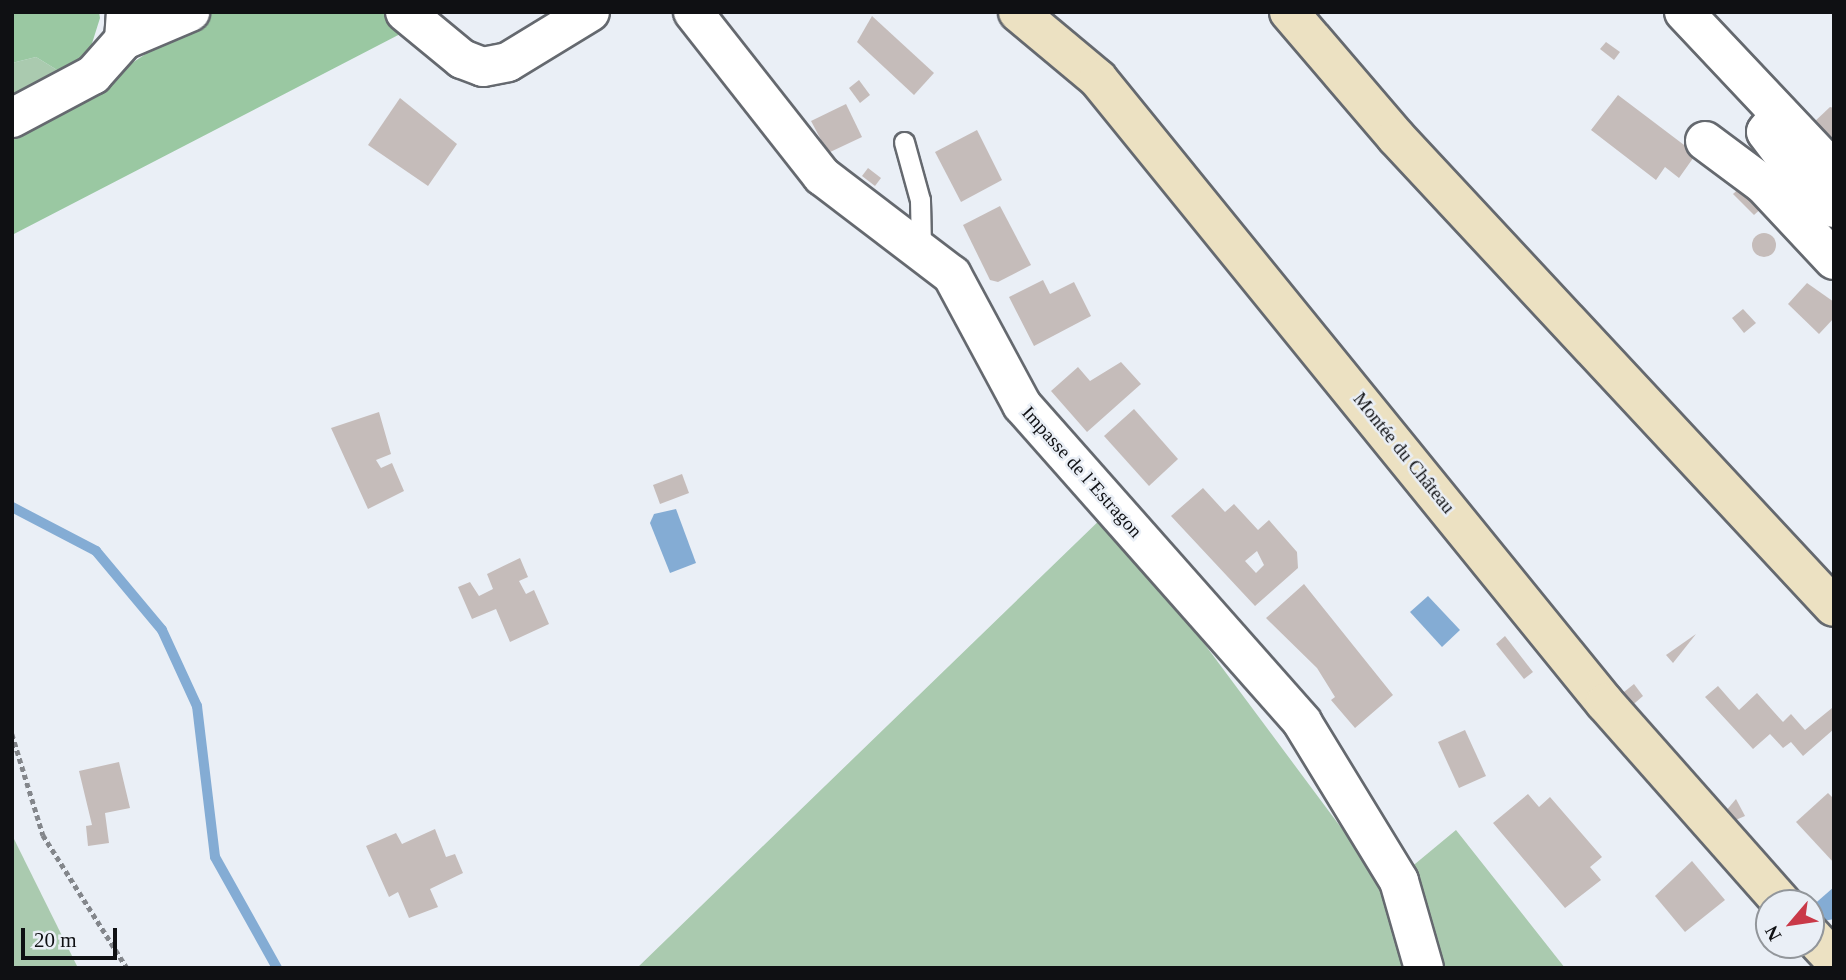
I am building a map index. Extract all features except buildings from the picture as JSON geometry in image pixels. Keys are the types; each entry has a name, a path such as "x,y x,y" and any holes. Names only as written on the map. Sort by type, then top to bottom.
{"street":[{"path":"12,118 93,75 125,26 190,12"},
{"path":"405,12 462,59 483,67 508,62 590,12"},
{"name":"Impasse de l’Estragon","path":"693,12 822,176 921,247 952,275 1022,405 1301,722 1399,881 1424,968"},
{"name":"Montée du Château","path":"1018,12 1098,79 1605,703 1770,889"},
{"path":"1289,12 1406,148 1834,607"},
{"path":"1684,12 1834,171"},
{"path":"1782,115 1766,132 1807,186 1834,208"},
{"path":"1705,141 1763,184 1834,260"}],"lane":[{"path":"904,142 920,200 921,247"}],"path":[{"path":"12,734 43,835 127,968"}],"green space":[{"path":"12,12 99,12 100,18 89,53 62,73 36,57 12,63"},
{"path":"209,12 389,12 406,31 12,235 12,129 123,69"},
{"path":"36,57 62,73 12,98 12,63"},
{"path":"1107,513 1386,888 1456,830 1565,968 637,968"},
{"path":"12,835 78,968 12,968"}],"water":[{"path":"676,509 696,563 670,573 650,523 654,514"},
{"path":"1428,596 1460,630 1442,647 1410,612"},
{"path":"1834,887 1834,919 1825,921 1825,895"}],"waterway":[{"path":"12,507 96,551 162,630 197,706 215,857 277,968"}]}
